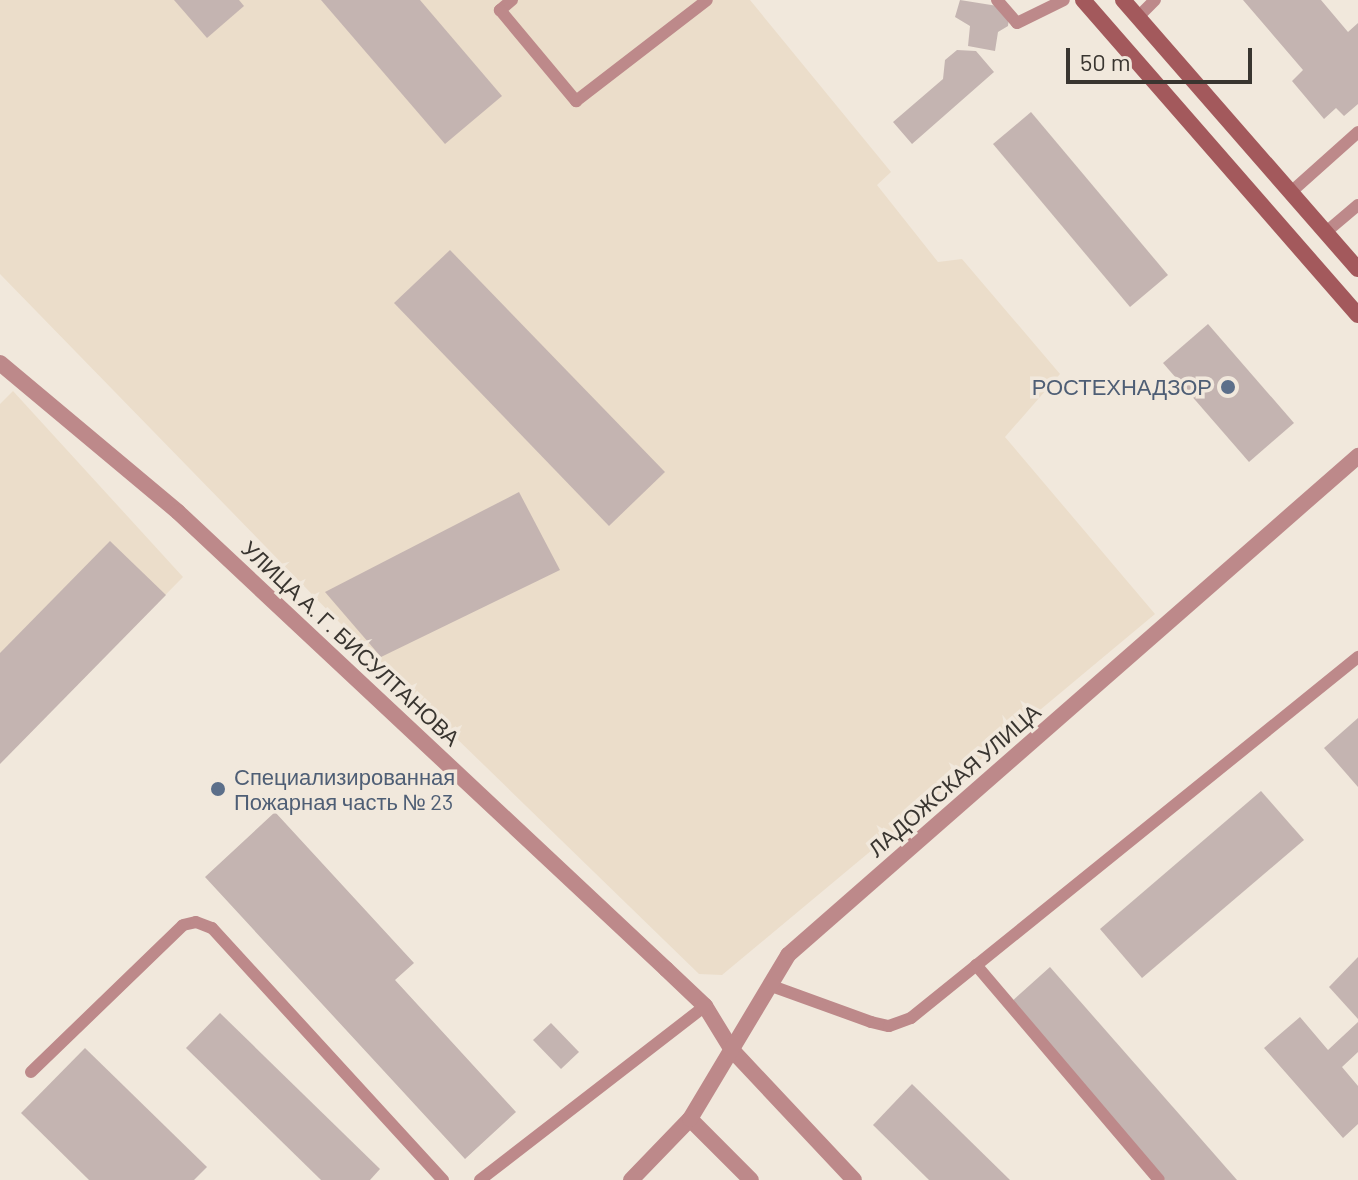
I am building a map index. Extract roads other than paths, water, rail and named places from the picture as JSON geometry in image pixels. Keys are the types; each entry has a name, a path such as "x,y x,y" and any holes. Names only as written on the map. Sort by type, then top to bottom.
{"main road":[{"path":"1083,0 1358,315"},
{"path":"1123,0 1358,269"}],"street":[{"name":"УЛИЦА А. Г. БИСУЛТАНОВА","path":"0,363 178,512 705,1006 732,1050 854,1180"},
{"name":"ЛАДОЖСКАЯ УЛИЦА","path":"631,1180 690,1119 788,955 1358,456"},
{"path":"690,1119 751,1180"}],"lane":[{"path":"512,0 500,10 576,101 703,1"},
{"path":"997,0 1017,23 1064,0"},
{"path":"1138,17 1155,0"},
{"path":"1291,192 1358,132"},
{"path":"1326,232 1358,205"},
{"path":"769,985 889,1026 911,1018 1358,657"},
{"path":"31,1072 183,925 196,922 212,928 443,1180"},
{"path":"976,965 1159,1180"},
{"path":"480,1180 705,1006"}],"place":[{"name":"РОСТЕХНАДЗОР","path":"1228,387"},
{"name":"Специализированная Пожарная часть № 23","path":"218,789"}]}
